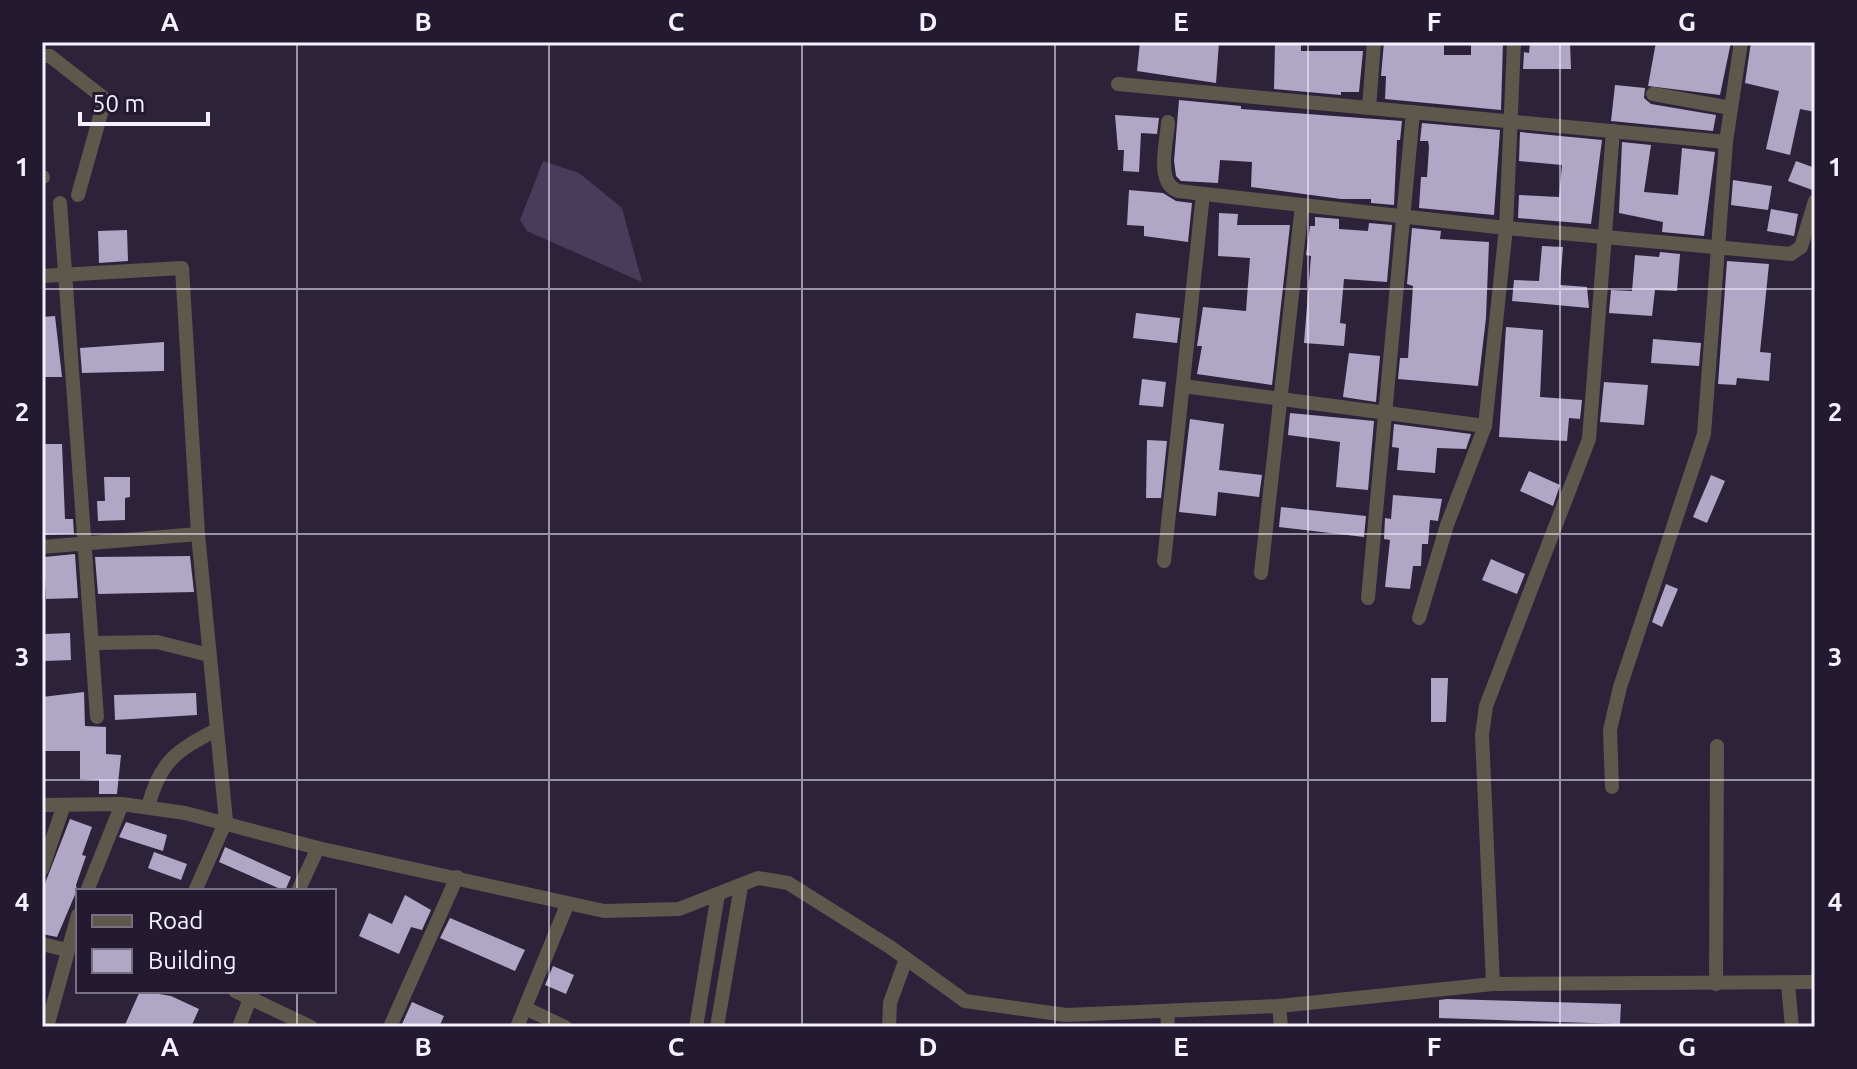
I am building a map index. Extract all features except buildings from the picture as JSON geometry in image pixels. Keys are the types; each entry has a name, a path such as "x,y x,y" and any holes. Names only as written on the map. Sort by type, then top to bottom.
{"street":[{"path":"1369,108 1374,42"},
{"path":"1419,618 1447,525 1485,426 1506,228 1514,42"},
{"path":"1612,787 1610,730 1620,687 1704,434 1726,142 1741,42"},
{"path":"42,56 50,56 105,99 78,195"},
{"path":"1118,84 1413,112 1511,118 1726,142"},
{"path":"1653,94 1731,108"},
{"path":"1368,598 1413,112"},
{"path":"1168,122 1165,178 1167,184 1178,191 1506,228 1718,248 1797,252 1815,201"},
{"path":"1493,984 1482,735 1486,706 1589,439 1613,131"},
{"path":"1164,561 1203,194"},
{"path":"60,203 97,717"},
{"path":"1261,573 1302,205"},
{"path":"42,276 182,268 198,534 226,821 196,889"},
{"path":"1183,386 1485,426"},
{"path":"42,547 198,534"},
{"path":"94,643 157,642 209,655"},
{"path":"148,807 156,777 178,751 216,730"},
{"path":"1716,984 1717,746"},
{"path":"88,889 122,804"},
{"path":"42,805 122,804 226,821 318,848 604,911 679,909 758,878 788,883 965,1001 1066,1021 1167,1011 1279,1006 1493,984 1815,982"},
{"path":"42,869 64,805"},
{"path":"299,889 318,848"},
{"path":"390,1027 457,877"},
{"path":"717,1027 741,886"},
{"path":"696,1027 718,894"},
{"path":"517,1027 567,905"},
{"path":"47,1027 76,921"},
{"path":"42,944 67,950"},
{"path":"889,1027 890,1003 906,959"},
{"path":"1788,984 1792,1027"},
{"path":"239,1027 252,994 311,1027"},
{"path":"1279,1006 1281,1027"},
{"path":"525,1008 565,1027"},
{"path":"1167,1011 1168,1027"}],"shaded area":[{"path":"543,161 579,173 622,208 642,282 527,231 520,220"}]}
